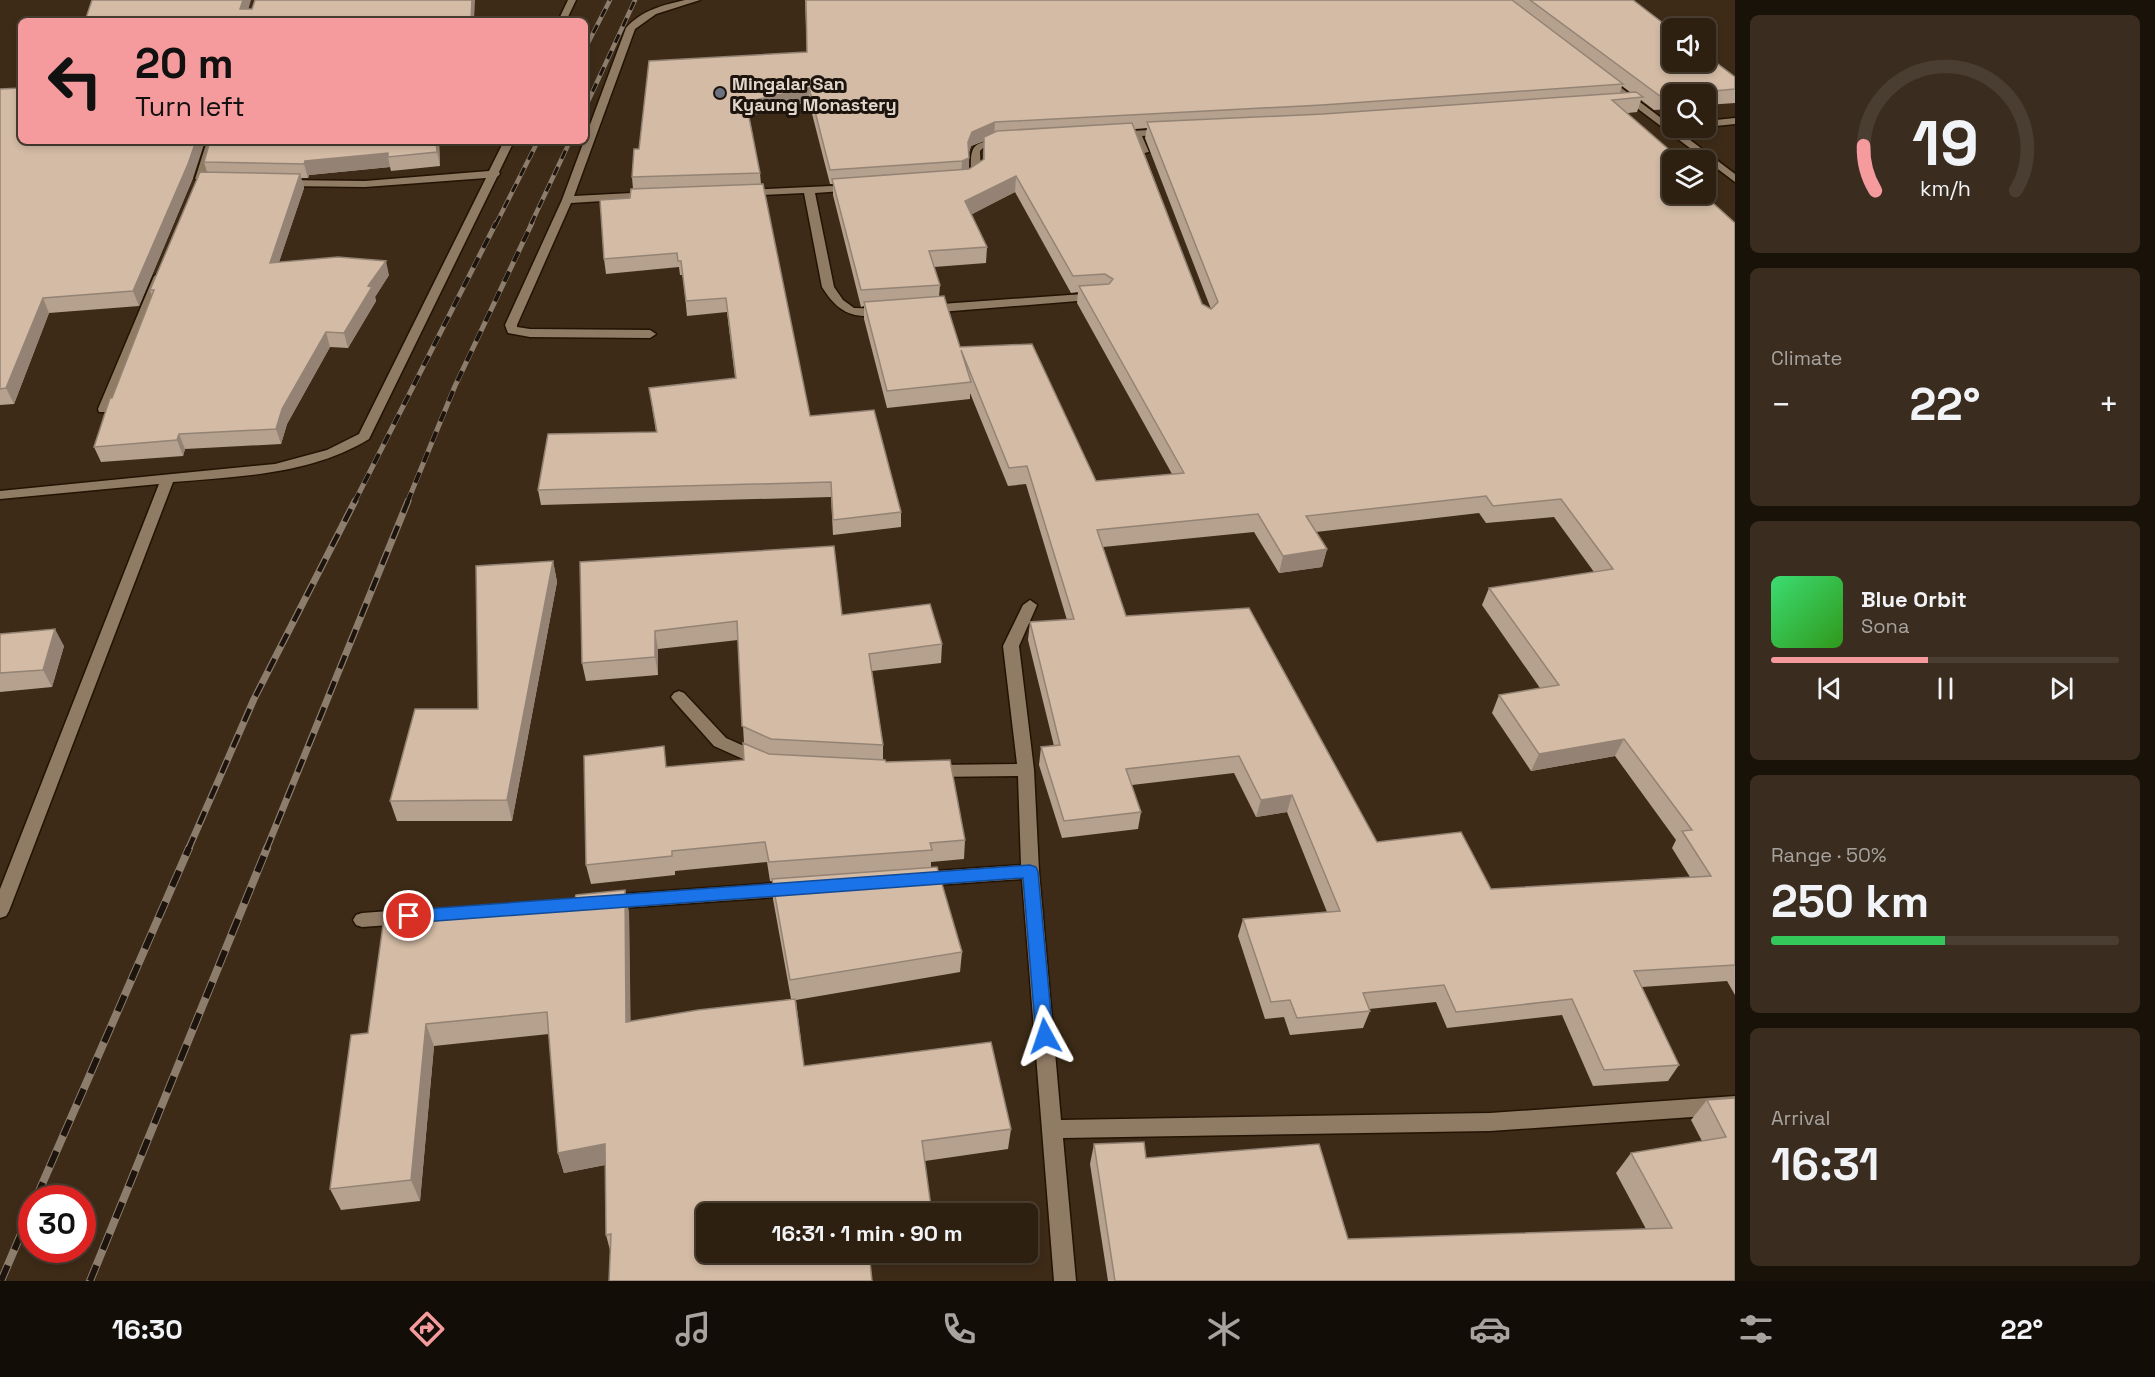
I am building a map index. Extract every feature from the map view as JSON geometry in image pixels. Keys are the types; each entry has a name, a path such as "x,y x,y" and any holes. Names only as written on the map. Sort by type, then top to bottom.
{"street":[{"path":"563,18 572,0"},
{"path":"588,144 631,28 642,18 657,11 696,0"},
{"path":"1598,75 1662,121"},
{"path":"1623,103 1634,102"},
{"path":"1716,123 1735,122"},
{"path":"1125,134 1171,132"},
{"path":"1136,133 1149,166"},
{"path":"1684,138 1735,179"},
{"path":"952,182 964,181 976,176 975,151 979,146 1017,140"},
{"path":"211,144 198,184 225,183"},
{"path":"0,495 275,468 315,460 341,451 364,436 495,174 508,144"},
{"path":"588,144 567,200 512,320 512,330 530,333 650,334"},
{"path":"271,183 365,184 495,174"},
{"path":"731,193 869,187"},
{"path":"809,191 828,286 839,305 851,312 891,312"},
{"path":"567,200 660,195"},
{"path":"104,409 163,267"},
{"path":"915,310 1104,296"},
{"path":"0,911 168,478"},
{"path":"1030,605 1011,646 1026,770 1030,872 1065,1281"},
{"path":"679,697 720,742 770,765"},
{"path":"922,771 1026,770"},
{"path":"899,881 1030,872"},
{"path":"588,903 803,888"},
{"path":"362,920 421,916"},
{"path":"1053,1130 1490,1122 1735,1105"}],"building":[{"path":"92,0 243,0 240,9 252,9 255,0 472,0 471,18 86,18"},
{"path":"806,0 1512,0 1623,84 1322,105 995,122 972,132 968,142 969,158 962,161 830,170 809,88 746,102 760,173 632,177 634,149 639,149 649,61 807,52"},
{"path":"1530,0 1633,0 1662,22 1662,72 1716,72 1716,63 1735,77 1735,89 1716,91 1716,84 1662,84 1662,96"},
{"path":"18,88 18,144 195,144 133,291 43,298 6,388 0,389 0,89"},
{"path":"1636,92 1643,97 1612,100 1670,150 1662,150 1662,204 1714,204 1735,223 1735,965 1634,971 1679,1065 1604,1070 1572,999 1456,1012 1444,985 1363,993 1370,1011 1297,1018 1290,1000 1271,1002 1243,919 1340,911 1292,795 1261,800 1239,756 1126,769 1141,812 1064,821 1041,747 1060,745 1030,622 1074,619 1027,466 1009,468 961,350 971,382 887,391 864,302 944,296 960,347 1032,344 1096,481 1184,473 1079,286 1109,284 1113,279 1105,274 1073,276 1016,176 965,201 987,247 929,251 940,285 861,290 832,179 969,169 984,159 984,137 997,131 1132,123 1202,304 1211,309 1218,302 1147,122 1323,114","holes":["1486,496 1493,506 1561,499 1613,569 1489,588 1559,685 1499,695 1539,754 1624,739 1692,830 1682,831 1711,876 1491,889 1461,832 1377,842 1249,608 1126,616 1097,530 1258,514 1283,556 1327,549 1306,516"]},
{"path":"209,144 436,144 437,152 388,157 388,153 305,161 304,164 204,162"},
{"path":"200,172 300,174 270,263 338,257 386,261 368,286 372,287 344,333 326,332 282,409 276,429 179,434 177,440 94,447 110,398 112,398 154,290 150,290"},
{"path":"763,184 810,416 874,410 901,512 833,520 831,482 538,490 548,434 657,432 649,388 736,378 726,298 686,301 681,261 678,261 677,253 604,259 600,200 630,198 631,189"},
{"path":"834,546 842,615 930,604 942,644 869,654 883,745 771,739 742,726 737,621 655,631 655,657 582,663 580,562"},
{"path":"553,561 507,800 390,801 415,709 478,709 476,566"},
{"path":"55,629 43,670 0,673 0,634"},
{"path":"743,743 769,754 885,760 886,762 950,760 965,840 930,843 932,850 769,862 765,842 672,851 672,856 586,865 584,756 664,746 666,767 744,760"},
{"path":"937,867 962,952 790,980 772,879"},
{"path":"625,890 626,1022 698,1010 795,999 804,1066 991,1042 1011,1129 922,1141 930,1203 696,1203 696,1263 870,1263 872,1281 609,1281 611,1234 606,1235 605,1144 558,1153 547,1012 426,1024 411,1180 330,1189 351,1035 368,1033 384,918 575,899 576,895"},
{"path":"1735,1098 1735,1281 1115,1281 1094,1144 1144,1142 1146,1158 1319,1144 1348,1239 1672,1228 1631,1153 1726,1137 1707,1100"}],"railway":[{"path":"588,43 610,0"},
{"path":"588,102 635,0"},
{"path":"496,224 536,144"},
{"path":"531,224 569,144"},
{"path":"354,503 496,223"},
{"path":"407,503 455,386 532,223"},
{"path":"188,850 254,699 355,501"},
{"path":"266,850 408,501"},
{"path":"42,1185 189,848"},
{"path":"90,1281 267,848"},
{"path":"1,1281 18,1241"}],"place":[{"name":"Mingalar San Kyaung Monastery","path":"720,93"}],"route":[{"path":"409,916 1030,872 1045,1036"}]}
